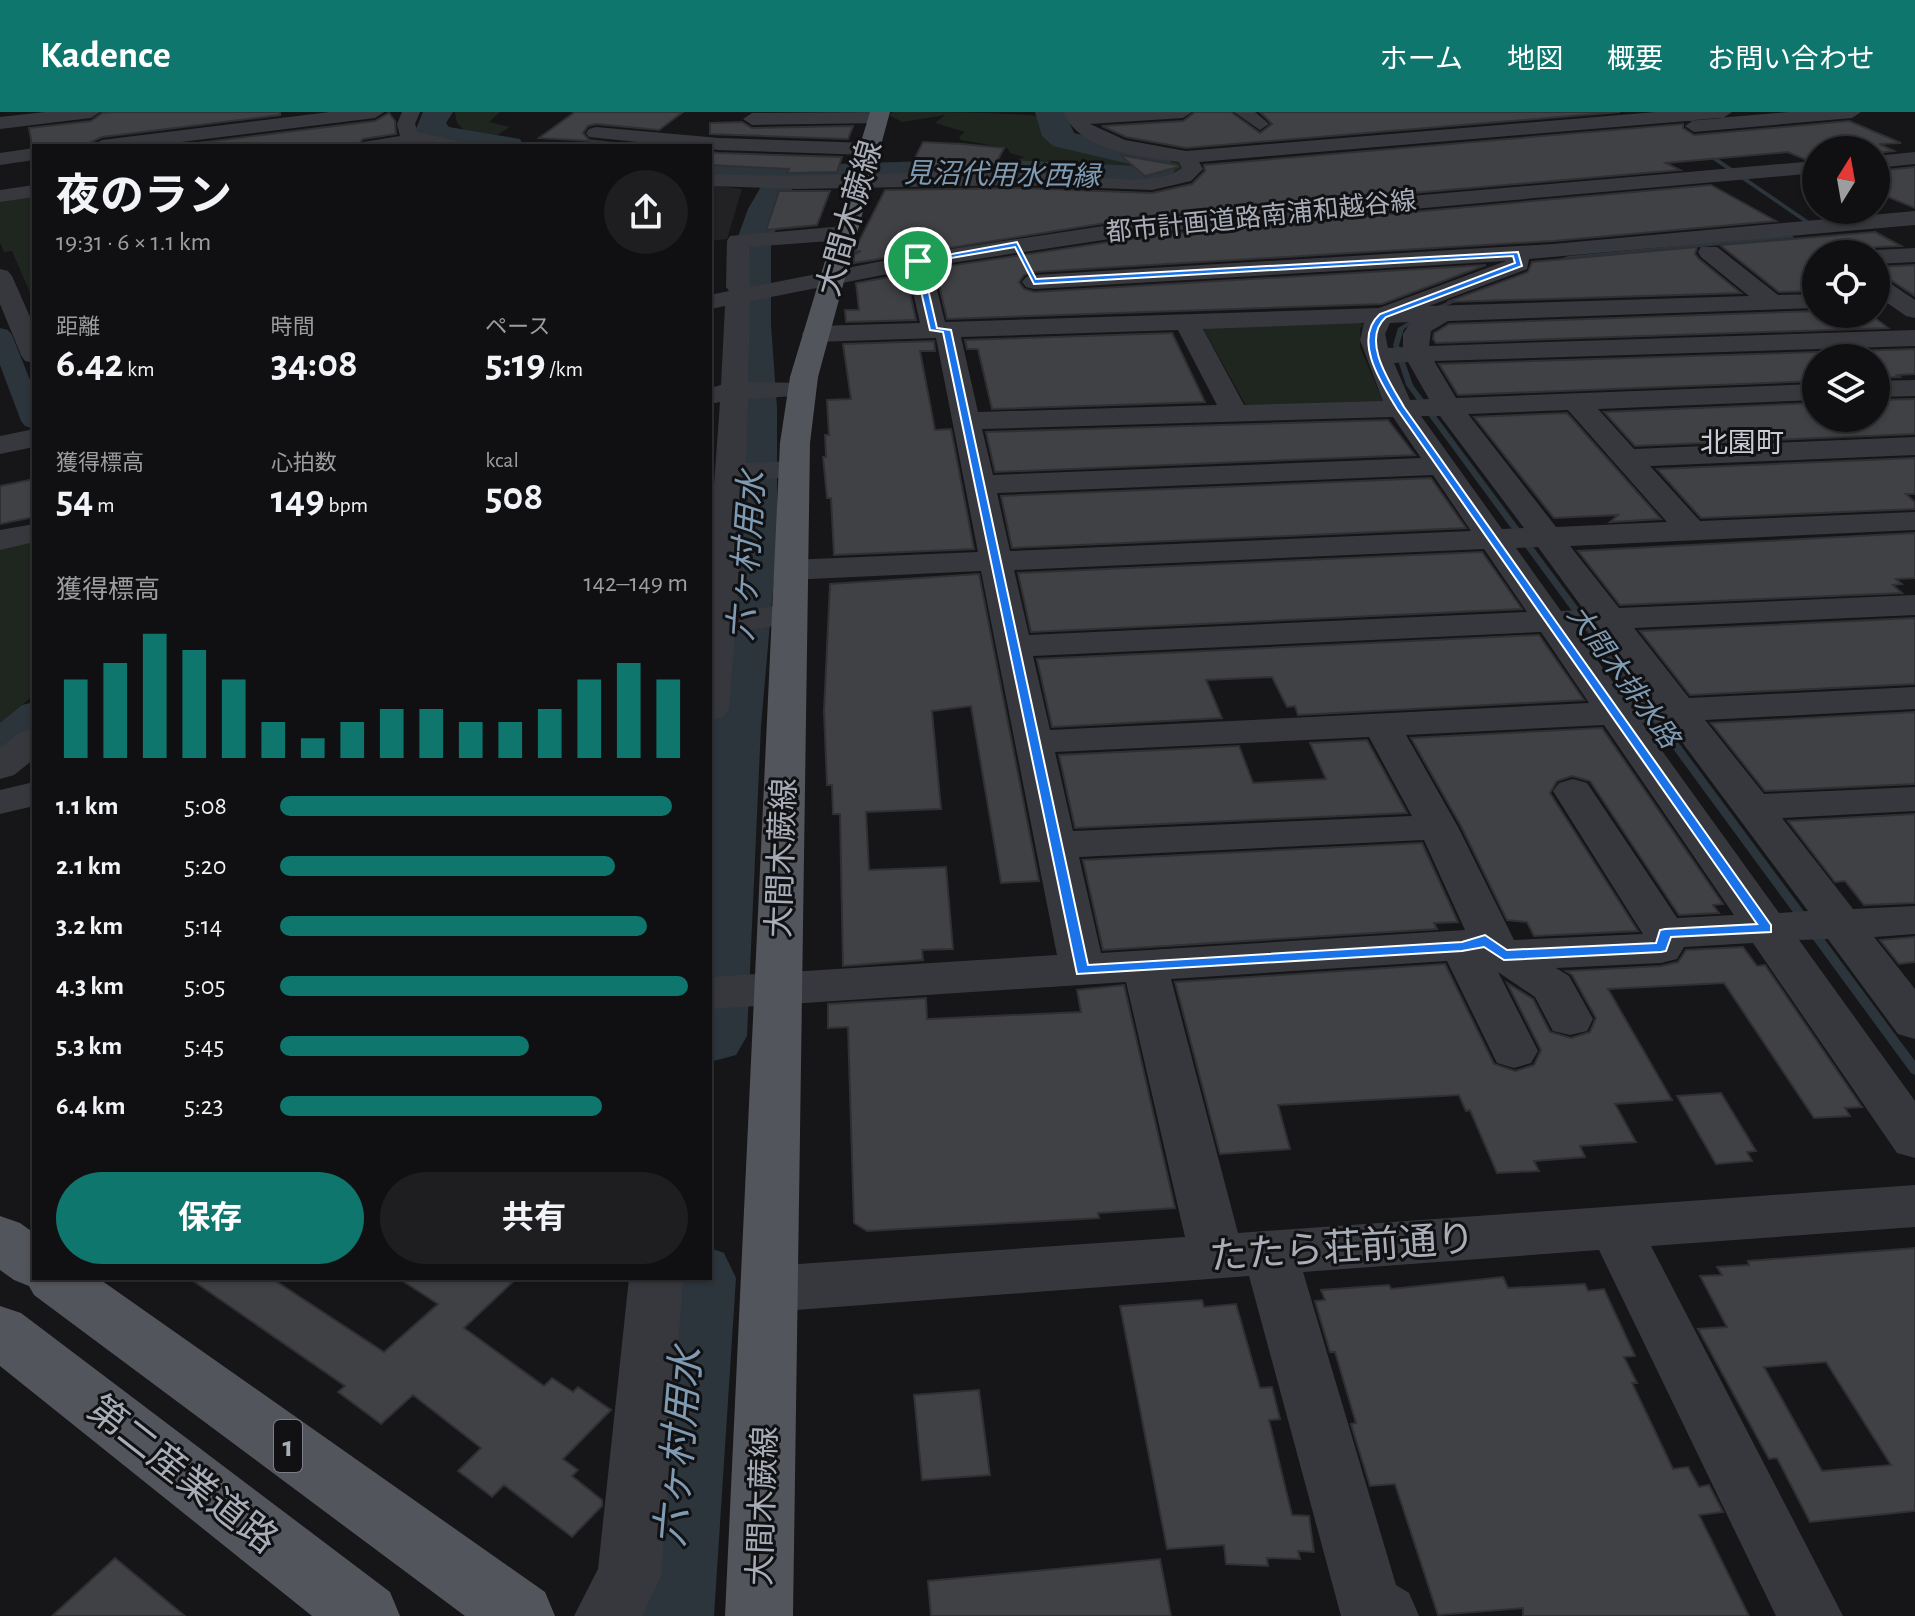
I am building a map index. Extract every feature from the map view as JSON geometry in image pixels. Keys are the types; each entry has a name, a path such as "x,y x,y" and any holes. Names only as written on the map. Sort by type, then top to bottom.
{"main road":[{"name":"大間木蕨線","path":"759,1616 770,1289 775,989 793,470 803,383 880,114"},
{"name":"1","path":"0,1239 32,1262"},
{"name":"1","path":"57,1280 521,1616"},
{"name":"第二産業道路","path":"0,1331 366,1616"}],"street":[{"path":"7,121 91,112"},
{"path":"118,144 375,112"},
{"path":"1243,112 1260,124"},
{"path":"1073,116 1089,136 1186,157 1249,145 1644,124 1723,112"},
{"path":"1644,124 1684,127 1852,112"},
{"path":"736,119 880,114"},
{"path":"319,130 409,115 406,130 419,139"},
{"path":"1073,116 1189,115"},
{"path":"580,144 608,122 673,120"},
{"path":"608,122 719,144 854,207"},
{"path":"1684,127 1726,167 1787,195"},
{"path":"384,144 419,139 445,144"},
{"path":"1890,153 1915,150"},
{"path":"0,159 32,154"},
{"path":"712,246 749,239 854,207 1009,178 1135,184 1174,181 1188,175 1193,169 1186,157"},
{"path":"1890,161 1915,158"},
{"name":"都市計画道路南浦和越谷線","path":"712,301 738,292 854,207 1124,220 1380,192 1802,160"},
{"name":"都市計画道路南浦和越谷線","path":"854,207 918,261 1156,225 1465,196 1726,167 1802,167"},
{"path":"1006,206 1009,178"},
{"path":"712,180 854,207"},
{"path":"0,196 32,191"},
{"path":"712,675 723,490 725,389 738,292 761,191"},
{"path":"1465,196 1560,258 1709,252 1814,231"},
{"path":"1770,210 1814,231"},
{"path":"1034,282 1222,271 1520,263 1915,218"},
{"path":"1017,244 1050,326"},
{"path":"1709,252 1773,303"},
{"path":"1890,256 1915,255"},
{"path":"918,261 966,421 1082,970"},
{"path":"1520,263 1394,315 1372,330 1371,342 1397,355 1915,338"},
{"path":"1222,271 1251,320"},
{"path":"1685,286 1708,305"},
{"path":"3,289 24,358"},
{"name":"都市計画道路南浦和越谷線","path":"712,293 738,292"},
{"path":"815,334 1438,314 1638,301 1708,305 1802,302"},
{"path":"1638,301 1677,346 1733,395"},
{"path":"1438,314 1419,327 1383,377 1424,408 1545,537 1915,1022"},
{"path":"1187,322 1235,413"},
{"path":"1397,355 1424,408 1442,466 1915,1139"},
{"path":"725,389 803,383"},
{"path":"1894,389 1915,406"},
{"path":"966,421 1424,408 1802,393"},
{"path":"1576,402 1692,531"},
{"path":"1628,458 1915,446"},
{"path":"980,485 1442,466"},
{"path":"723,490 793,470"},
{"path":"789,570 1914,522"},
{"path":"0,540 32,533"},
{"path":"1014,646 1915,605"},
{"path":"715,625 788,614"},
{"path":"1034,742 1915,698"},
{"path":"1382,725 1438,827 1489,934 1484,947 1514,1051"},
{"path":"0,767 32,742"},
{"path":"712,993 1484,947 1661,948 1665,933 1573,791"},
{"path":"0,802 32,794"},
{"path":"1752,807 1915,799"},
{"path":"1056,845 1438,827"},
{"path":"1665,933 1915,920"},
{"path":"1484,947 1553,987 1570,1019"},
{"path":"1145,967 1369,1606 1386,1616"},
{"name":"たたら荘前通り","path":"770,1289 1915,1206"},
{"path":"1614,1227 1810,1616"},
{"path":"607,1616 629,1576 656,1280"}],"shaded area":[{"path":"455,112 500,112 489,122 510,127 497,135 464,130 457,123"},
{"path":"893,112 1051,117 1064,120 1062,125 1074,134 1183,161 1184,169 1178,176 1135,180 979,171 978,167 1024,157 1010,153 1007,148 961,140 959,137 965,132 935,123 945,115 902,122 889,115"},
{"path":"712,185 742,189 727,239 712,241"},
{"path":"32,194 32,297 12,251 4,252 0,243 0,199"},
{"path":"1357,322 1364,325 1360,328 1360,347 1383,401 1379,403 1258,407 1245,404 1204,330 1210,325"},
{"path":"32,540 32,697 0,724 0,548"}],"building":[{"path":"280,112 280,115 102,137 87,144 32,145 29,128 91,121 102,113"},
{"path":"575,112 683,112 659,130 596,124 588,126 583,133 589,140 621,144 587,144 591,141 539,138"},
{"path":"1195,112 1231,112 1260,133 1272,124 1260,112 1620,112 1186,148 1126,137 1102,126 1183,121"},
{"path":"389,113 395,121 396,134 363,139 359,144 189,144 375,121"},
{"path":"1849,121 1884,136 1802,136 1802,158 1788,152 1666,163 1680,170 1156,215 854,263 854,255 861,251 855,252 856,247 885,190 1019,188 1152,193 1192,184 1205,171 1204,165 1683,124 1683,128 1694,135"},
{"path":"742,122 752,128 853,126 848,139 710,134 710,123"},
{"path":"923,142 1004,148 993,169 909,170"},
{"path":"712,152 842,157 837,172 787,173 789,169 712,165"},
{"path":"1120,155 1177,165 1178,167 1145,176"},
{"path":"1915,167 1915,208 1890,198 1890,170"},
{"path":"1711,185 1776,221 1553,241 1034,272 1024,275 1019,282 1024,289 1034,292 1486,265 1382,304 947,319 935,268 1156,235"},
{"path":"779,191 830,191 817,225 766,230"},
{"path":"1875,232 1890,240 1802,240 1802,291 1779,292 1720,245"},
{"path":"1697,247 1695,254 1699,259 1741,293 1447,302 1528,272 1532,262"},
{"path":"1915,265 1915,296 1890,280 1890,266"},
{"path":"906,274 916,320 846,322 845,310 859,310 856,283"},
{"path":"1802,311 1802,328 1888,328 1436,343 1434,333 1449,324"},
{"path":"1172,333 1205,402 992,409 978,349 967,349 965,340"},
{"path":"934,341 935,351 920,351 935,430 951,429 974,549 834,555 831,498 827,498 823,457 826,457 825,435 829,435 827,400 851,399 843,344"},
{"path":"1915,349 1915,374 1890,377 1890,350"},
{"path":"1802,353 1802,382 1458,395 1439,364"},
{"path":"1915,399 1915,434 1635,446 1604,412 1802,404 1802,432 1890,432 1890,400"},
{"path":"1567,413 1661,519 1610,522 1618,515 1554,518 1474,417"},
{"path":"1388,420 1415,455 995,472 986,432"},
{"path":"1915,458 1915,494 1906,494 1915,502 1915,509 1701,518 1657,469"},
{"path":"1431,478 1466,528 1012,548 1001,496"},
{"path":"32,479 32,517 0,524 0,486"},
{"path":"1915,533 1915,578 1896,579 1902,584 1893,585 1902,593 1620,605 1578,551"},
{"path":"1482,552 1522,609 1031,632 1018,573"},
{"path":"979,574 1039,881 1001,883 971,706 932,711 941,809 866,812 869,870 946,867 953,949 922,950 923,960 843,966 840,814 833,814 832,785 827,785 824,711 830,584"},
{"path":"1915,618 1915,684 1690,695 1640,631"},
{"path":"1539,635 1584,700 1298,715 1295,706 1287,707 1272,677 1206,680 1222,718 1052,727 1037,659"},
{"path":"1915,712 1915,784 1765,791 1711,723"},
{"path":"1602,728 1723,904 1713,905 1719,913 1679,915 1590,781 1572,776 1557,781 1550,793 1638,931 1534,936 1527,922 1507,920 1461,826 1411,738"},
{"path":"1367,740 1407,813 1075,828 1059,755 1239,746 1253,783 1326,779 1310,743"},
{"path":"1915,814 1915,903 1864,905 1845,881 1835,882 1788,821"},
{"path":"1422,843 1458,922 1434,923 1437,929 1103,950 1083,860"},
{"path":"1915,937 1915,962 1899,964 1880,940"},
{"path":"1743,947 1757,966 1765,965 1862,1107 1845,1108 1850,1116 1814,1118 1724,983 1608,989 1672,1100 1615,1104 1636,1142 1580,1146 1585,1157 1534,1161 1539,1171 1497,1173 1470,1110 1466,1111 1459,1095 1278,1105 1290,1149 1220,1154 1175,982 1445,964 1494,1064 1515,1071 1534,1065 1541,1050 1507,983 1533,999 1550,1032 1571,1038 1590,1032 1596,1018 1572,975 1566,971 1661,966 1678,962 1686,950"},
{"path":"1124,985 1175,1208 1098,1213 1099,1218 867,1231 854,1223 848,1027 828,1028 828,1004 926,998 927,1019 1081,1012 1077,990"},
{"path":"1721,1093 1756,1151 1747,1152 1752,1161 1716,1164 1677,1096"},
{"path":"1915,1248 1915,1511 1810,1522 1777,1458 1769,1459 1698,1329 1727,1327 1700,1276 1722,1275 1717,1267 1749,1265 1748,1261","holes":["1826,1362 1891,1465 1822,1471 1764,1367"]},
{"path":"1503,1277 1508,1288 1585,1284 1588,1291 1604,1289 1635,1356 1624,1357 1637,1383 1632,1383 1673,1469 1688,1467 1699,1487 1709,1485 1723,1512 1699,1515 1749,1616 1523,1616 1523,1608 1438,1615 1395,1484 1370,1486 1351,1424 1356,1423 1335,1352 1330,1352 1315,1301 1325,1300 1321,1290 1389,1285 1391,1289"},
{"path":"192,1280 274,1280 384,1352 438,1304 401,1280 515,1280 464,1328 544,1386 552,1378 573,1392 578,1387 611,1410 563,1459 578,1470 572,1476 602,1500 602,1506 572,1537 504,1485 492,1497 458,1471 481,1448 413,1395 381,1424 338,1392 345,1386"},
{"path":"1202,1300 1204,1307 1236,1304 1260,1388 1272,1387 1280,1419 1269,1420 1292,1515 1309,1516 1314,1552 1298,1551 1300,1559 1267,1558 1268,1566 1226,1564 1224,1545 1167,1549 1120,1306"},
{"path":"979,1390 990,1475 922,1480 914,1395"},
{"path":"115,1558 185,1616 52,1616"},
{"path":"1160,1559 1171,1616 931,1616 928,1581"}],"waterway":[{"name":"見沼代用水西縁","path":"438,112 431,129 441,135 497,144"},
{"name":"見沼代用水西縁","path":"783,176 983,169 1127,177 1159,170 1157,163 1151,160 1064,140 1057,136 1050,112"},
{"name":"大間木排水路","path":"1705,152 1802,218"},
{"name":"見沼代用水西縁","path":"712,173 783,176"},
{"name":"六ヶ村用水","path":"712,1006 731,726 752,543 755,408 751,325 753,245 765,209 783,176"},
{"name":"大間木排水路","path":"1550,264 1568,258 1791,237"},
{"name":"大間木排水路","path":"1467,296 1432,310 1401,328 1396,345 1410,385 1915,1070"},
{"path":"0,335 32,416"},
{"path":"0,740 32,714"},
{"name":"六ヶ村用水","path":"663,1616 693,1280"}],"district":[{"name":"北園町","path":"1742,442"}],"route":[{"path":"1017,244 1034,282 1516,253 1519,264 1383,315 1375,322 1371,342 1383,377 1400,407 1767,928 1665,933 1661,948 1504,955 1485,940 1462,946 1082,970 947,330 934,330 918,261 1017,244"}]}
